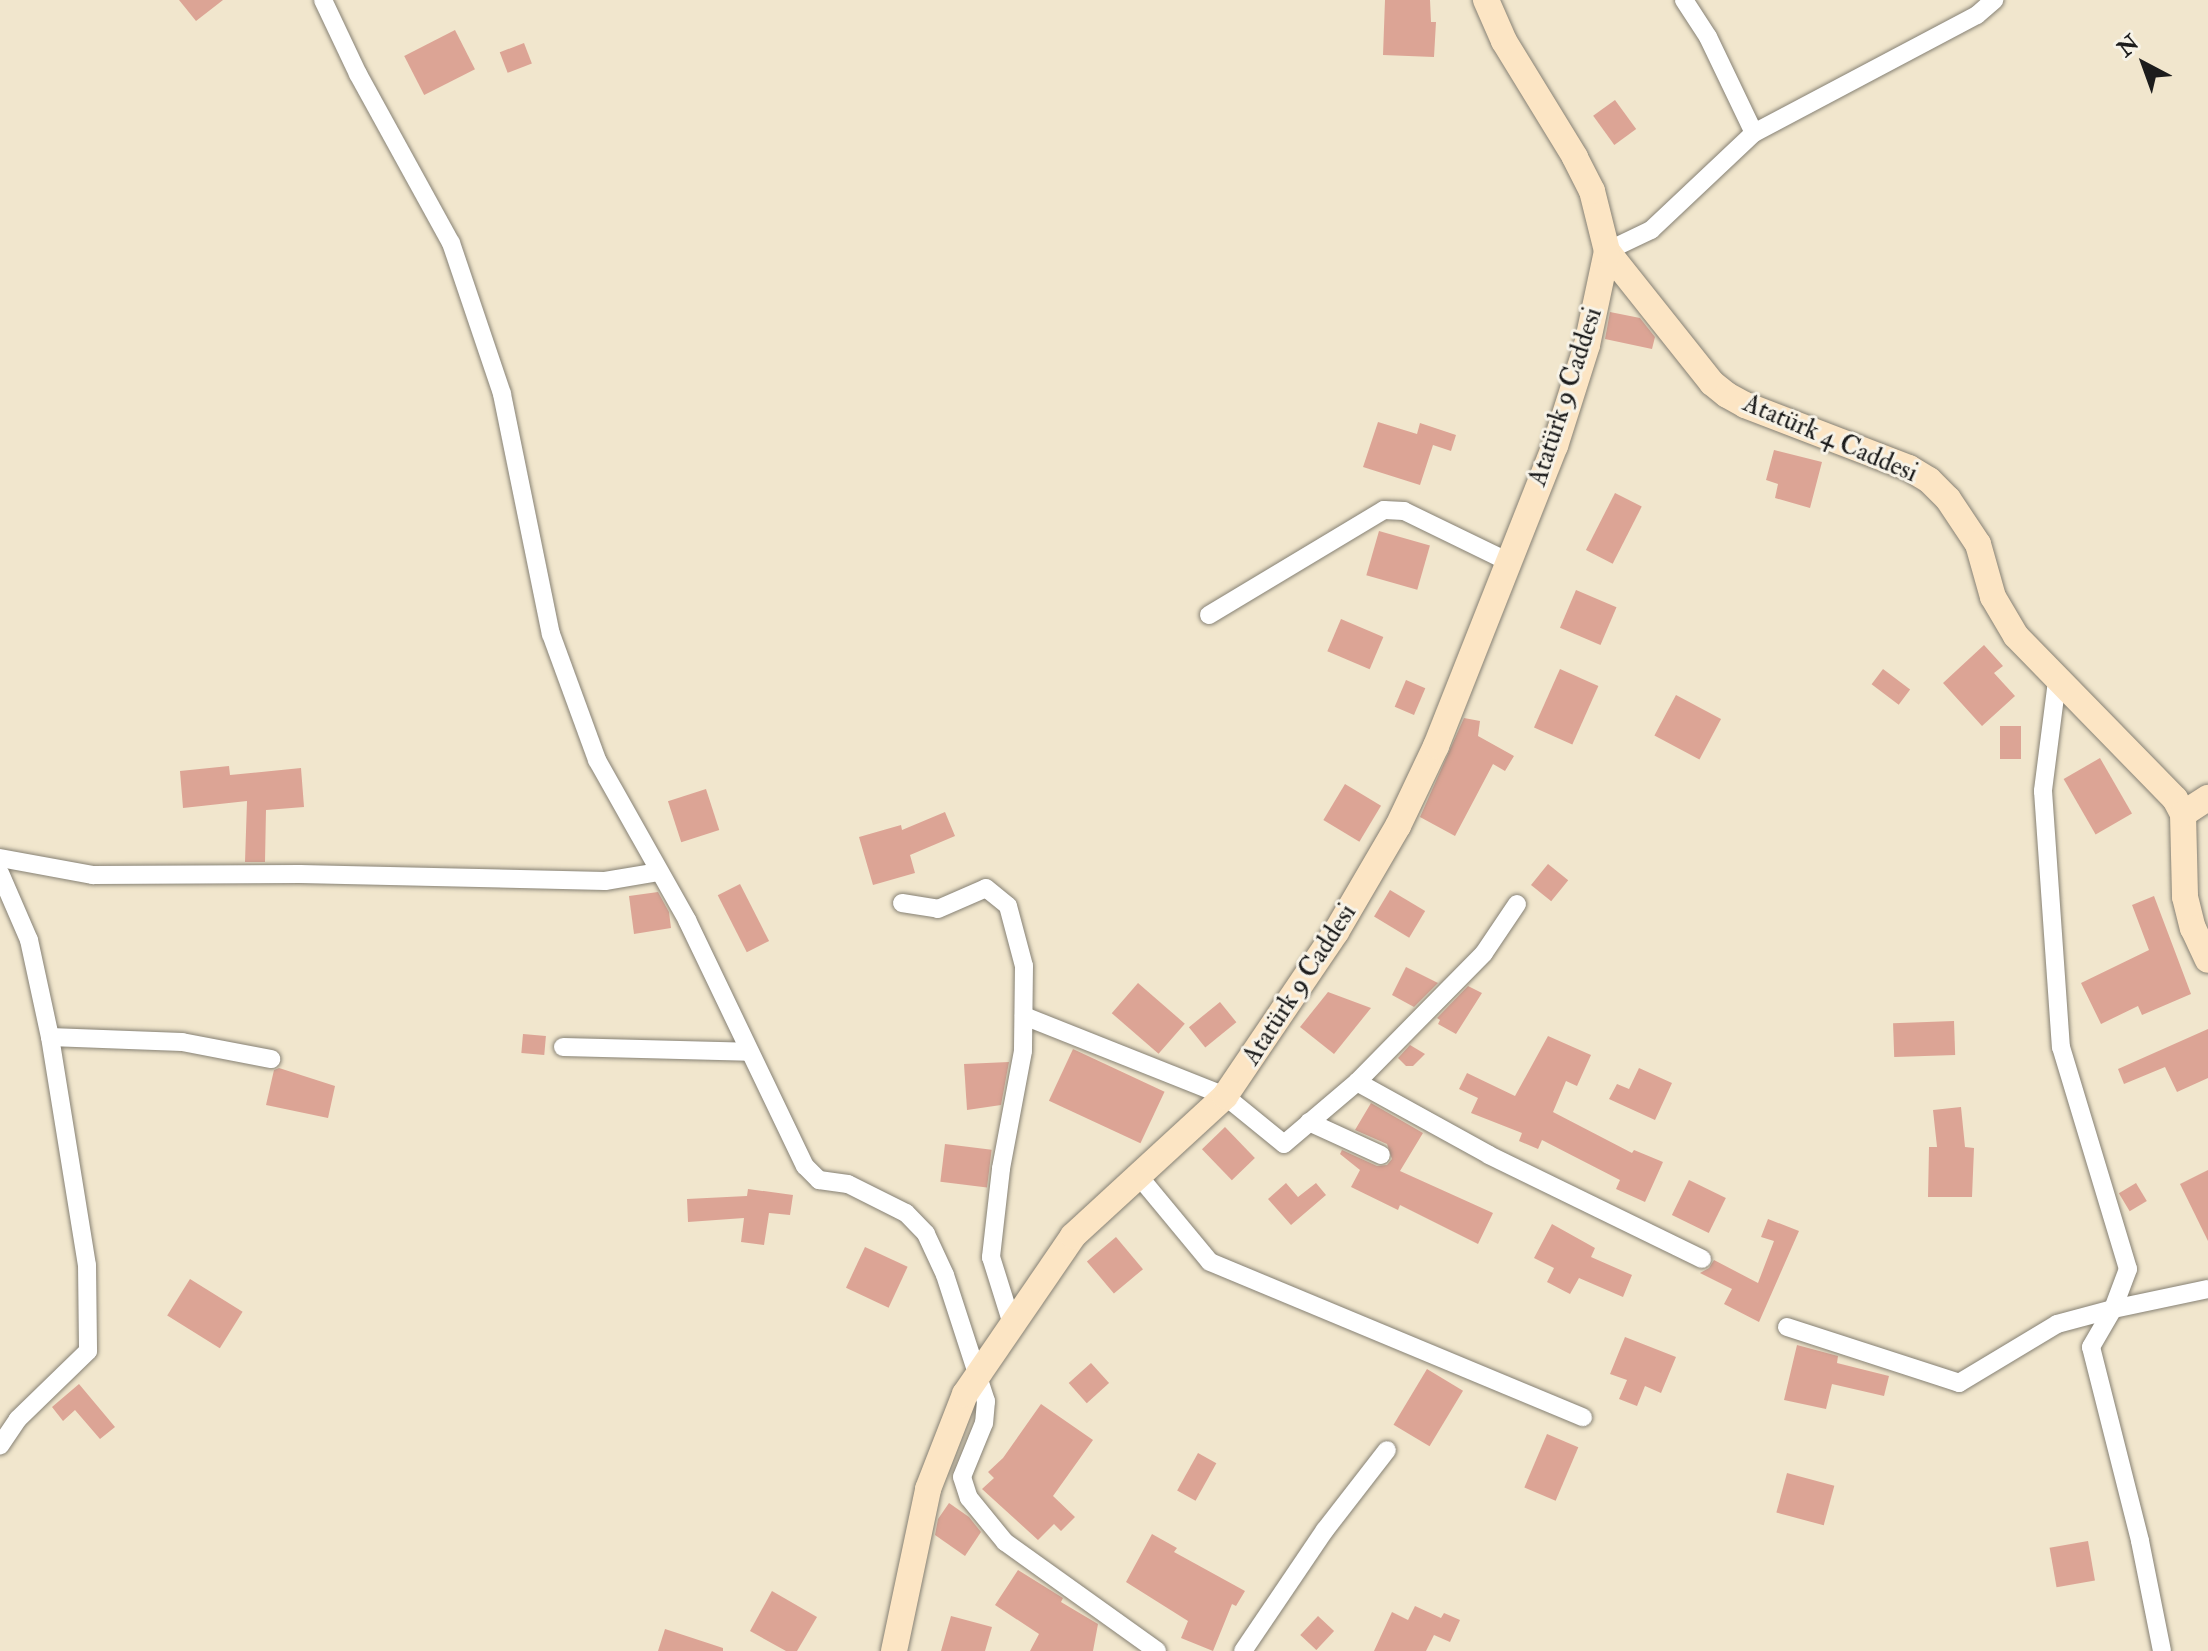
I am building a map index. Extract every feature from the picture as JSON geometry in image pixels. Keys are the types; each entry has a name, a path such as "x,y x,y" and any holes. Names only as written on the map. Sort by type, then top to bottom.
{"street":[{"path":"323,0 358,74 451,243 502,394 551,634 597,760 687,920 805,1166 819,1180 848,1184 906,1213 926,1234 945,1275 986,1401 984,1423 962,1477 969,1498 1005,1542 1157,1651"},
{"path":"1486,0 1504,41 1575,157 1592,191 1607,251 1651,230 1754,133 1977,15 1994,0"},
{"path":"1684,0 1708,37 1754,133"},
{"name":"Atatürk 9 Caddesi","path":"894,1651 928,1489 951,1424 977,1374 1073,1236 1225,1096 1336,932 1398,826 1436,746 1572,394 1599,298 1607,251"},
{"name":"Atatürk 4 Caddesi","path":"1607,251 1712,383 1727,395 1745,405 1909,468 1929,480 1968,523 2002,614 2016,636 2175,799 2183,814"},
{"path":"1209,615 1384,510 1404,511 1507,561"},
{"path":"2057,681 2043,791 2061,1047 2128,1269 2113,1309 2091,1347 2140,1541 2162,1651"},
{"path":"2208,798 2183,814 2185,897 2193,928 2208,960"},
{"path":"0,858 93,875 300,874 605,881 659,872"},
{"path":"0,873 29,940 50,1037 87,1265 88,1351 18,1419 0,1446"},
{"path":"902,903 938,909 986,888 1008,906 1024,966 1023,1051 1001,1169 991,1257 1011,1321"},
{"path":"1024,1016 1225,1096 1284,1144 1357,1082 1484,953 1517,904"},
{"path":"50,1037 182,1042 271,1059"},
{"path":"563,1047 749,1052"},
{"path":"1357,1082 1489,1155 1702,1259"},
{"path":"1309,1122 1381,1155"},
{"path":"1137,1174 1210,1262 1583,1417"},
{"path":"1787,1327 1959,1383 2057,1324 2208,1289"},
{"path":"1243,1651 1325,1530 1387,1450"}],"building":[{"path":"179,0 223,0 196,21"},
{"path":"1385,0 1430,0 1431,22 1436,22 1434,57 1383,55"},
{"path":"455,30 475,69 424,95 404,56"},
{"path":"524,43 532,64 508,73 500,52"},
{"path":"1615,100 1636,129 1614,145 1593,116"},
{"path":"1610,312 1640,318 1655,337 1652,349 1605,339"},
{"path":"1378,422 1417,434 1420,423 1456,435 1451,451 1433,445 1420,485 1363,467"},
{"path":"1774,450 1822,462 1810,508 1775,498 1778,484 1766,480"},
{"path":"1615,493 1642,507 1613,564 1586,550"},
{"path":"1379,531 1430,546 1417,590 1366,575"},
{"path":"1576,590 1617,607 1600,645 1560,628"},
{"path":"1341,619 1383,637 1370,669 1327,651"},
{"path":"1984,645 2003,666 1994,673 2015,696 1982,726 1943,683"},
{"path":"1560,669 1598,686 1572,745 1534,727"},
{"path":"1883,669 1910,689 1899,705 1872,684"},
{"path":"1406,680 1425,688 1414,715 1395,707"},
{"path":"1676,695 1721,719 1699,760 1654,736"},
{"path":"1464,718 1480,721 1478,736 1514,756 1505,771 1493,764 1455,836 1420,817"},
{"path":"2000,726 2021,726 2021,759 2000,759"},
{"path":"2100,758 2132,813 2096,834 2064,779"},
{"path":"229,766 230,775 301,768 304,807 266,810 265,862 245,862 247,801 183,808 180,771"},
{"path":"1345,784 1381,806 1359,842 1323,820"},
{"path":"706,789 719,830 681,842 668,801"},
{"path":"945,812 955,836 910,855 915,873 873,885 859,837 901,825 902,830"},
{"path":"1548,864 1568,880 1551,901 1531,885"},
{"path":"740,884 769,941 747,952 718,895"},
{"path":"1390,890 1425,911 1409,938 1374,917"},
{"path":"658,892 669,912 671,928 634,934 629,896"},
{"path":"2154,896 2191,994 2142,1015 2138,1006 2101,1024 2081,983 2149,950 2132,905"},
{"path":"1406,967 1438,983 1414,1007 1392,995"},
{"path":"1138,983 1185,1024 1159,1054 1112,1013"},
{"path":"1468,986 1482,993 1456,1034 1438,1024 1440,1020 1437,1018"},
{"path":"1328,992 1371,1008 1334,1054 1300,1027"},
{"path":"1220,1002 1236,1022 1205,1047 1189,1027"},
{"path":"1954,1021 1955,1055 1894,1057 1893,1023"},
{"path":"2208,1029 2208,1078 2177,1092 2165,1067 2124,1084 2118,1069"},
{"path":"523,1034 546,1036 544,1055 521,1053"},
{"path":"1548,1036 1591,1055 1577,1086 1566,1081 1553,1112 1632,1153 1634,1150 1663,1162 1645,1202 1616,1189 1620,1180 1542,1140 1538,1149 1519,1141 1522,1133 1471,1113 1478,1098 1459,1089 1467,1073 1515,1096"},
{"path":"1410,1045 1425,1054 1413,1066 1406,1066 1398,1058"},
{"path":"1073,1049 1165,1092 1140,1143 1049,1101"},
{"path":"1009,1062 1001,1105 967,1110 964,1064"},
{"path":"279,1068 335,1086 328,1118 266,1105 274,1070"},
{"path":"1639,1068 1672,1083 1655,1120 1609,1099 1617,1084 1629,1089"},
{"path":"1371,1103 1423,1133 1400,1171 1493,1213 1478,1244 1400,1205 1398,1210 1351,1187 1360,1170 1340,1154 1342,1150 1377,1166 1387,1165 1392,1159 1387,1144 1355,1130"},
{"path":"1961,1107 1965,1147 1974,1148 1972,1197 1928,1197 1929,1147 1937,1147 1933,1110"},
{"path":"1225,1127 1255,1158 1232,1180 1202,1149"},
{"path":"945,1144 992,1150 987,1187 940,1182"},
{"path":"2208,1170 2208,1241 2180,1184"},
{"path":"1689,1180 1726,1198 1709,1233 1672,1215"},
{"path":"1286,1183 1298,1197 1316,1183 1326,1195 1291,1225 1268,1199"},
{"path":"2136,1183 2147,1201 2130,1211 2119,1193"},
{"path":"748,1189 793,1195 790,1215 769,1213 764,1245 741,1242 744,1218 688,1222 687,1199 747,1196"},
{"path":"1768,1219 1799,1231 1759,1322 1724,1304 1732,1289 1700,1273 1709,1268 1714,1260 1758,1283 1774,1241 1761,1237"},
{"path":"1552,1224 1595,1248 1591,1257 1632,1275 1623,1297 1579,1278 1570,1294 1547,1282 1554,1268 1534,1258"},
{"path":"1116,1237 1143,1269 1114,1294 1087,1261"},
{"path":"865,1247 908,1267 889,1308 846,1288"},
{"path":"190,1279 243,1312 220,1348 167,1315"},
{"path":"1625,1337 1676,1357 1661,1393 1645,1386 1637,1406 1619,1399 1627,1380 1610,1374"},
{"path":"1797,1345 1838,1356 1837,1363 1889,1376 1884,1396 1832,1384 1826,1409 1784,1400"},
{"path":"1091,1363 1109,1383 1087,1403 1069,1383"},
{"path":"1427,1369 1463,1391 1430,1446 1394,1425"},
{"path":"79,1384 115,1427 100,1439 75,1410 63,1421 52,1407"},
{"path":"1041,1404 1093,1440 1053,1496 1075,1517 1061,1531 1054,1524 1038,1540 982,1489 994,1478 988,1472 1003,1458"},
{"path":"1547,1434 1578,1447 1556,1501 1524,1487"},
{"path":"1198,1453 1216,1463 1196,1501 1177,1491"},
{"path":"1787,1473 1834,1486 1824,1525 1776,1513"},
{"path":"949,1503 969,1517 981,1532 965,1556 935,1535 938,1519"},
{"path":"1152,1534 1177,1548 1174,1552 1245,1591 1236,1606 1232,1604 1213,1651 1181,1638 1188,1621 1126,1582"},
{"path":"2088,1541 2095,1580 2057,1587 2050,1548"},
{"path":"1018,1570 1063,1598 1061,1602 1098,1624 1093,1651 1030,1651 1039,1634 995,1605"},
{"path":"772,1591 817,1617 797,1651 786,1651 750,1631"},
{"path":"1415,1606 1441,1618 1444,1613 1460,1620 1450,1642 1434,1635 1426,1651 1374,1651 1392,1612 1408,1620"},
{"path":"951,1616 992,1627 985,1651 941,1651"},
{"path":"1318,1616 1334,1631 1316,1650 1300,1635"},
{"path":"665,1629 723,1648 723,1651 658,1651"}]}
